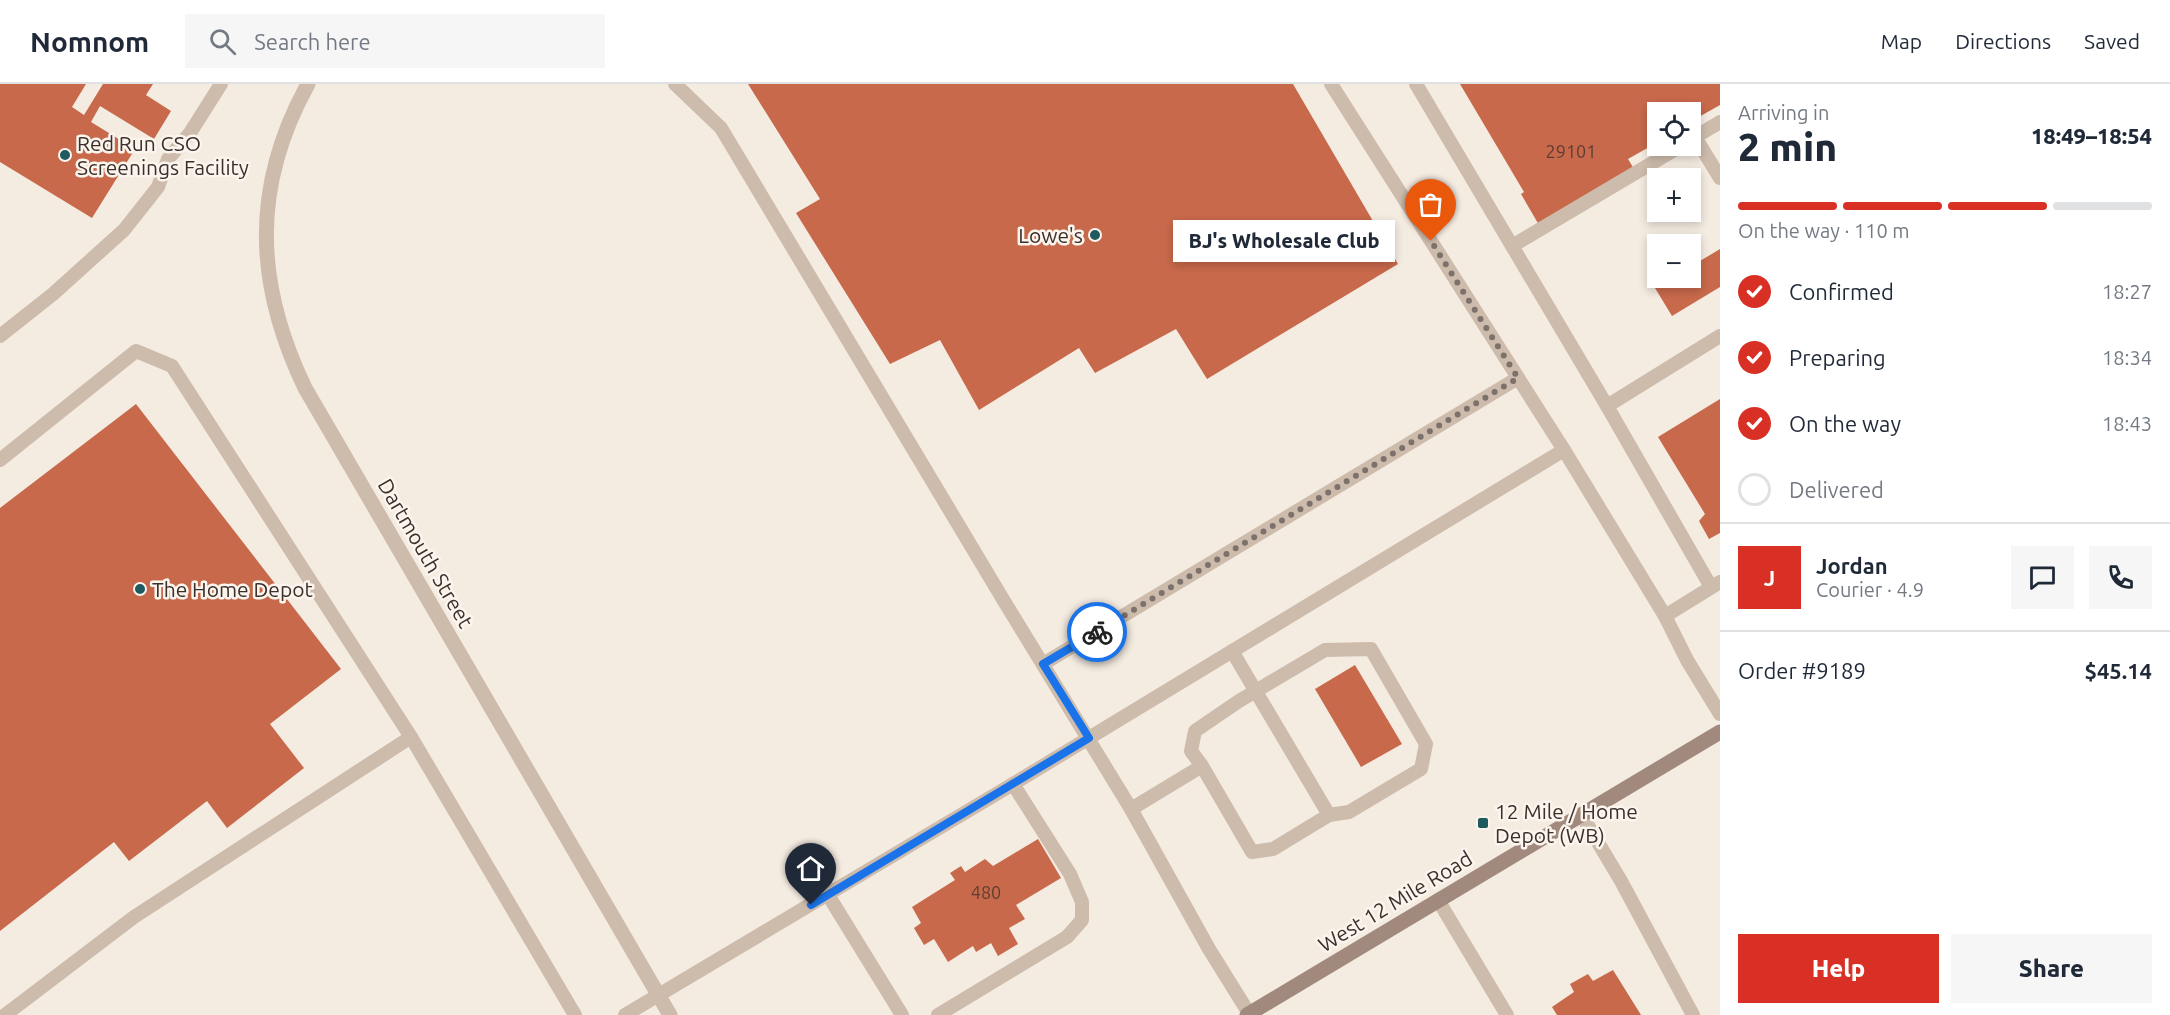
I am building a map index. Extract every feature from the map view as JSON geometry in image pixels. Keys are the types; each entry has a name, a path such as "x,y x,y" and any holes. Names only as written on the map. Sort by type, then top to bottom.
{"main road":[{"name":"West 12 Mile Road","path":"1249,1015 1720,732"}],"street":[{"name":"Dartmouth Street","path":"308,84 284,134 273,172 267,207 268,273 273,303 284,340 306,388 670,1015"}],"lane":[{"path":"0,336 53,294 124,230 158,187 168,159 190,133 221,84"},
{"path":"675,84 721,128 1089,738 1249,1015"},
{"path":"1331,84 1564,450 1665,616 1687,660 1720,714"},
{"path":"1416,84 1630,448 1716,585 1665,616"},
{"path":"1701,133 1720,122"},
{"path":"1701,150 1720,178"},
{"path":"1512,246 1664,156"},
{"path":"1607,406 1720,336"},
{"path":"0,460 136,351 172,366 411,737 575,1015"},
{"path":"1043,664 1518,378"},
{"path":"625,1015 1013,784 1564,450"},
{"path":"1371,649 1426,744 1421,769 1348,812 1329,815 1273,849 1252,852 1191,751 1195,731 1239,701 1257,692 1325,650 1371,649"},
{"path":"1232,651 1329,815"},
{"path":"5,1015 134,917 411,737"},
{"path":"1131,809 1202,766"},
{"path":"938,1015 1067,937 1082,920 1082,902 1070,874 1013,784"},
{"path":"1581,814 1621,881 1693,1015"},
{"path":"828,895 902,1015"},
{"path":"1438,900 1507,1015"}],"building":[{"name":"Red Run CSO Screenings Facility","path":"0,84 86,84 72,107 84,115 103,84 153,84 146,95 171,111 154,139 100,106 91,122 135,149 92,218 0,162"},
{"name":"Lowe's","path":"748,84 1293,84 1398,264 1207,379 1176,329 1095,373 1079,348 979,410 940,340 890,364 796,213 820,199"},
{"path":"1460,84 1720,84 1720,105 1701,116 1701,102 1647,102 1647,148 1628,159 1634,169 1539,225 1521,194 1524,192"},
{"path":"1720,249 1720,287 1672,316 1655,288 1701,288 1701,260"},
{"path":"1720,399 1720,533 1709,539 1699,521 1705,514 1658,437"},
{"name":"The Home Depot","path":"136,404 341,669 270,724 304,768 227,828 207,801 129,861 114,842 0,931 0,508"},
{"path":"1355,665 1402,744 1361,767 1315,689"},
{"path":"1038,839 1061,878 1016,905 1025,919 1009,928 1018,944 998,956 991,943 976,952 973,946 948,962 934,939 924,945 914,928 921,923 912,907 955,880 950,873 961,866 965,872 985,859 993,866"},
{"path":"1613,970 1641,1015 1557,1015 1552,1007 1574,992 1570,984 1588,974 1593,981"}],"way so far":[{"path":"1097,632 1518,378 1431,241"}],"place":[{"name":"Red Run CSO Screenings Facility","path":"65,155"},
{"name":"Lowe's","path":"1095,235"},
{"name":"BJ's Wholesale Club","path":"1431,241"},
{"name":"The Home Depot","path":"140,589"},
{"name":"12 Mile / Home Depot (WB)","path":"1483,823"}],"route":[{"path":"811,905 1089,738 1043,664 1097,632"}]}
